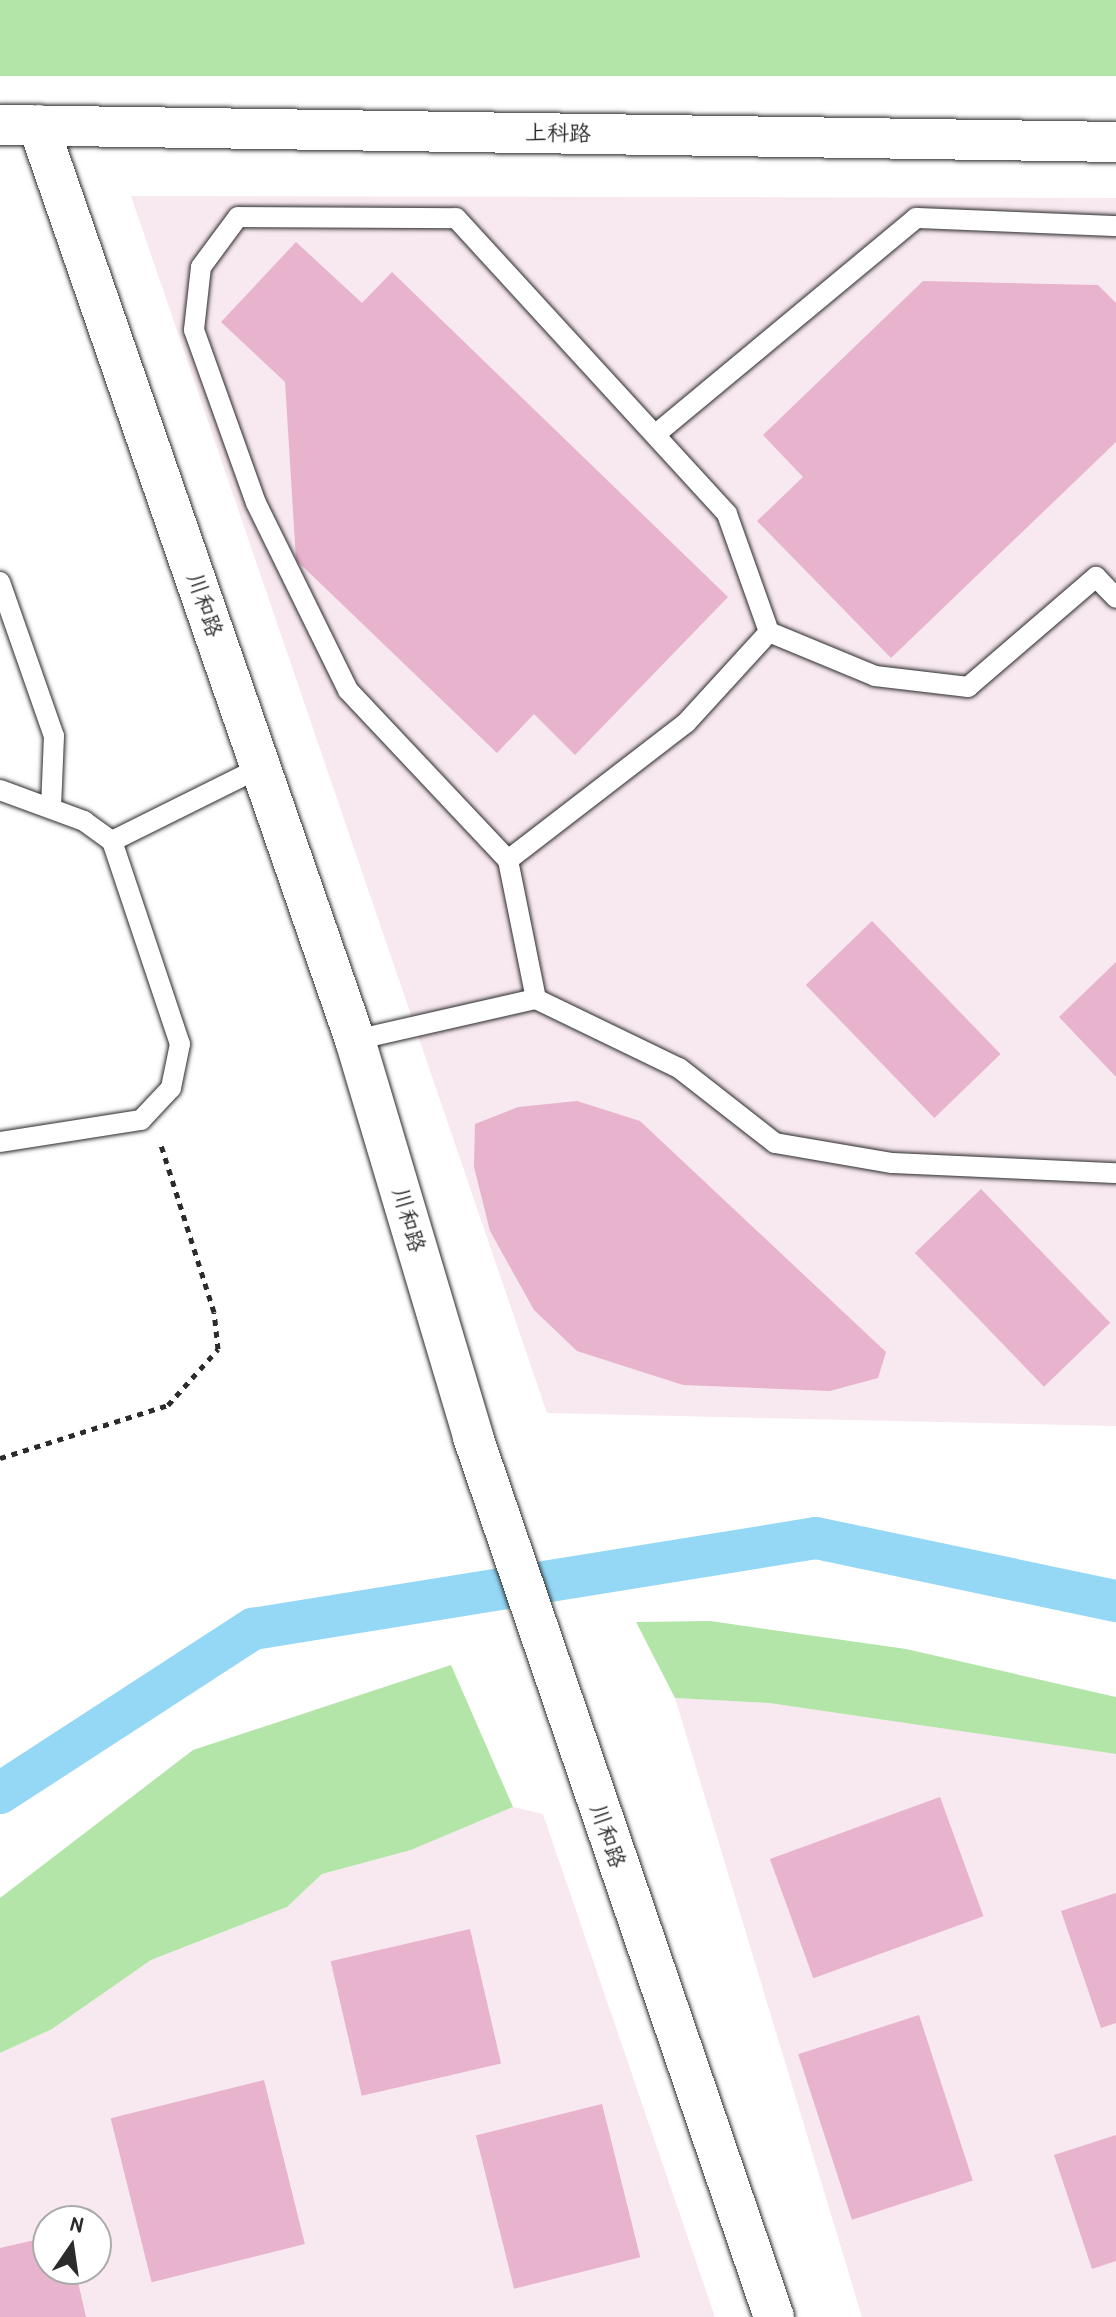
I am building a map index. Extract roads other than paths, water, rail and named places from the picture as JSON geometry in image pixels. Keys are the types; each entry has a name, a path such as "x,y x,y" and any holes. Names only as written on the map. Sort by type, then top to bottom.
{"street":[{"name":"上科路","path":"19,125 1116,142"},
{"name":"川和路","path":"19,125 261,767 355,1040 473,1437 774,2317"}],"lane":[{"path":"536,999 508,860 348,690 256,503 194,330 201,267 238,217 456,218 727,514 769,632 875,676 968,687 1096,577 1116,598"},
{"path":"656,434 916,218 1116,226"},
{"path":"0,582 54,736 51,807"},
{"path":"508,860 686,723 769,632"},
{"path":"112,841 261,767"},
{"path":"0,790 51,807 112,841 180,1044 171,1088 151,1114 127,1126 0,1142"},
{"path":"355,1040 536,999 679,1068 775,1143 892,1163 1116,1173"}],"waterway":[{"path":"0,1793 253,1629 816,1538 1116,1601"}]}
